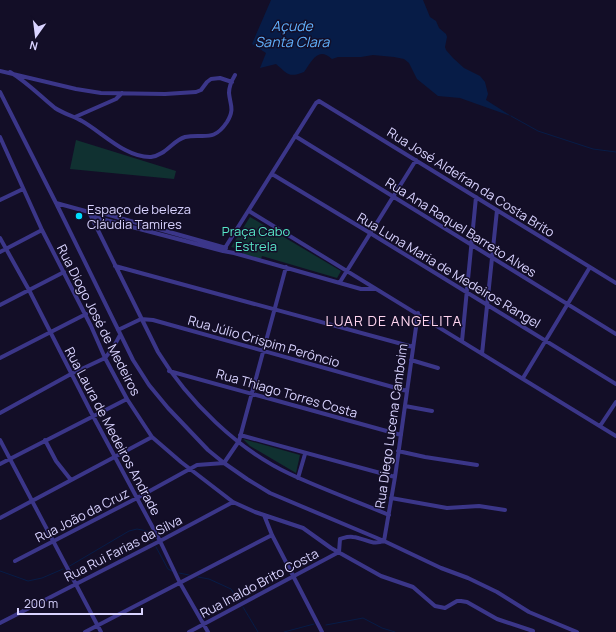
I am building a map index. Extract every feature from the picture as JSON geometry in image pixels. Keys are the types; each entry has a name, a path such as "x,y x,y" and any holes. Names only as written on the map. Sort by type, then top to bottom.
{"street":[{"path":"0,71 10,72 89,92 165,94 201,90 211,79 220,78 232,82"},
{"path":"10,72 25,82 55,108 63,113 76,117 119,146 136,155 144,156 158,155 167,150 180,139 189,136 209,136 219,131 227,122 232,111 230,90 235,75"},
{"path":"0,92 133,360 149,385 190,432 224,463 270,493 384,541 441,568 485,586 529,612 577,632"},
{"path":"76,117 116,99 122,93"},
{"name":"Rua José Aldefran da Costa Brito","path":"295,136 316,103 319,101 616,283"},
{"path":"224,249 295,136"},
{"name":"Rua Ana Raquel Barreto Alves","path":"295,136 616,334"},
{"name":"Rua Diogo José de Medeiros","path":"0,137 2,148 42,230 86,314 105,358 127,398 152,437 191,470 233,502 264,515 303,528 339,552 387,579 414,587 438,608 445,608 457,601 467,602 497,619 533,631"},
{"path":"340,282 416,160"},
{"name":"Rua Luna Maria de Medeiros Rangel","path":"272,174 616,384"},
{"path":"0,200 23,189"},
{"path":"462,341 476,197"},
{"path":"56,203 88,212 94,217 224,249 361,288 375,289"},
{"path":"482,354 497,210"},
{"path":"249,211 375,289 418,313 616,436"},
{"path":"88,212 151,341 169,370 220,427 273,465 298,478 388,515"},
{"path":"0,252 42,230"},
{"name":"Rua Laura de Medeiros Andrade","path":"0,238 29,290 71,374 160,541 180,583 208,632"},
{"path":"115,266 413,347"},
{"path":"224,463 239,441 262,351 286,267"},
{"path":"523,378 590,267"},
{"path":"0,305 64,272"},
{"name":"Rua Diego Lucena Camboim","path":"384,541 418,313"},
{"path":"0,358 86,314"},
{"path":"118,330 141,318"},
{"name":"Rua Júlio Crispim Perôncio","path":"141,318 153,320 407,391"},
{"path":"0,413 71,374 105,358 113,348 120,335"},
{"path":"411,360 438,368"},
{"name":"Rua Thiago Torres Costa","path":"169,370 400,435"},
{"path":"0,464 127,398"},
{"path":"600,426 616,402"},
{"path":"405,406 432,411"},
{"path":"240,435 305,454 394,477"},
{"path":"0,518 152,437"},
{"path":"0,440 101,632"},
{"path":"46,440 56,461 71,480"},
{"path":"398,452 477,465"},
{"path":"298,478 305,454"},
{"name":"Rua João da Cruz","path":"15,561 191,470 197,465 224,463"},
{"path":"391,498 447,508 479,506 505,510"},
{"name":"Rua Rui Farias da Silva","path":"0,623 233,502"},
{"path":"264,515 272,535 322,632"},
{"path":"85,632 272,535"},
{"path":"339,552 340,539 350,536 372,544 384,541"},
{"name":"Rua Inaldo Brito Costa","path":"189,632 293,575 339,552"}],"green space":[{"path":"76,140 176,171 174,179 70,169"},
{"name":"Praça Cabo Estrela","path":"250,217 341,271 337,278 262,256 261,259 243,254 244,250 231,247"},
{"path":"243,439 300,455 296,473 250,446"}],"water":[{"name":"Açude Santa Clara","path":"271,0 423,0 430,17 436,21 439,28 446,34 446,50 464,68 480,76 485,82 488,94 486,100 511,116 460,98 438,96 417,79 409,63 404,59 394,57 373,55 361,57 338,57 332,59 327,55 319,54 304,72 295,75 286,73 276,64 260,68 266,53 252,44"}],"waterway":[{"path":"511,116 538,131 593,149 616,152"},
{"path":"68,567 129,531 137,529 147,531 153,541"},
{"path":"156,547 168,569 172,571"},
{"path":"0,571 28,581 42,578 63,569"},
{"path":"179,573 189,575"},
{"path":"198,577 209,579 231,589 239,601"},
{"path":"243,607 258,632"},
{"path":"326,625 363,618 382,628 395,632"},
{"path":"284,632 314,624"}],"place":[{"name":"Espaço de beleza Cláudia Tamires","path":"79,216"}],"district":[{"name":"LUAR DE ANGELITA","path":"394,320"}]}
